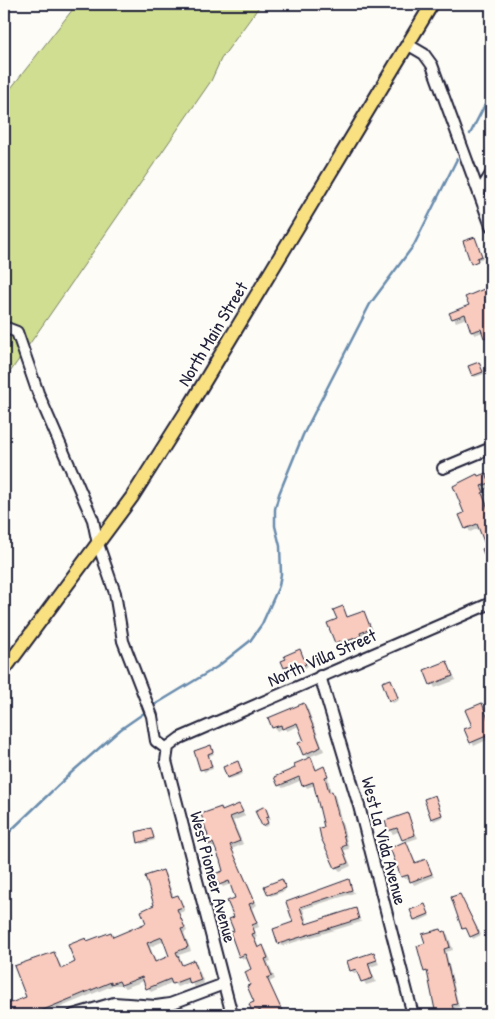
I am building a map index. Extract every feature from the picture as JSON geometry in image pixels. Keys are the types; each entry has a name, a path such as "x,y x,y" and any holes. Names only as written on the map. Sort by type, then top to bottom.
{"main road":[{"name":"North Main Street","path":"4,670 132,498 191,404 432,4"}],"street":[{"path":"407,44 424,54 432,65 491,226"},
{"path":"479,193 491,174"},
{"path":"4,328 17,332 38,393 93,520 98,544 115,593 123,641 152,716 156,741 168,748"},
{"path":"443,468 491,448"},
{"name":"North Villa Street","path":"168,748 180,738 491,603"},
{"name":"West La Vida Avenue","path":"320,676 359,806 413,1015"},
{"name":"West Pioneer Avenue","path":"168,748 166,761 232,1015"},
{"path":"73,1015 114,1003 156,1006 170,1004 224,984"}],"green space":[{"path":"77,4 261,4 221,59 211,81 4,381 4,97"}],"building":[{"path":"475,237 482,256 477,258 478,261 471,264 463,241"},
{"path":"491,286 491,297 485,300 491,315 491,335 484,338 481,329 471,332 465,314 452,319 449,313 469,305 465,297"},
{"path":"479,362 483,372 472,376 468,366"},
{"path":"486,473 490,483 481,486 491,516 491,519 486,521 491,534 491,560 489,556 485,557 482,549 486,547 477,524 465,529 459,515 464,513 453,486 477,474 478,476"},
{"path":"343,606 347,617 364,611 371,629 360,633 361,636 341,643 340,641 335,643 327,623 337,619 333,610"},
{"path":"300,649 306,664 291,672 289,666 284,668 281,661 286,659 284,656"},
{"path":"447,661 453,676 430,685 424,670"},
{"path":"391,679 398,698 389,701 382,682"},
{"path":"304,703 321,747 303,755 298,743 304,741 297,723 282,729 281,725 272,728 268,718"},
{"path":"482,703 488,719 491,718 491,734 470,743 464,729 472,726 465,710"},
{"path":"211,745 213,752 208,754 212,767 200,770 194,751"},
{"path":"311,757 316,770 324,766 328,776 325,777 329,792 332,791 346,845 342,847 348,863 335,868 321,838 319,828 324,827 313,782 302,786 299,777 278,786 274,777 295,768 294,764"},
{"path":"238,761 242,772 227,778 223,767"},
{"path":"435,795 442,815 431,819 424,799"},
{"path":"239,804 243,812 230,817 240,841 230,845 255,902 249,904 257,923 252,925 255,933 252,934 258,948 263,945 268,958 265,959 272,976 267,978 284,1015 262,1015 260,1010 253,1014 249,1004 254,1002 247,986 250,985 245,972 251,969 245,954 239,957 230,932 234,931 229,919 234,917 227,901 235,898 229,881 219,885 214,874 223,871 220,860 213,843 207,845 204,837 208,836 201,814 221,807 222,811"},
{"path":"265,806 269,817 266,818 268,823 262,826 255,811"},
{"path":"408,813 415,835 402,840 397,828 388,831 385,821"},
{"path":"151,828 154,838 138,843 136,832"},
{"path":"406,841 415,863 426,859 432,874 410,882 408,875 401,877 390,848"},
{"path":"163,870 172,897 178,895 183,907 177,909 185,928 181,929 188,947 176,952 182,965 194,960 201,980 190,984 188,978 172,984 170,979 146,989 142,977 121,985 119,981 111,984 111,982 31,1015 12,1015 8,1004 26,997 14,966 54,952 61,969 75,962 68,945 86,938 87,941 111,932 113,937 146,923 141,911 154,905 145,876","holes":["162,937 169,956 155,962 147,943"]},
{"path":"282,879 286,888 268,895 264,886"},
{"path":"349,879 352,890 300,907 306,924 356,908 359,919 278,944 273,929 293,922 286,902"},
{"path":"460,894 479,933 470,937 466,928 462,929 451,897"},
{"path":"425,904 429,914 414,920 410,910"},
{"path":"441,929 442,932 445,931 450,947 444,949 457,1004 452,1005 455,1015 436,1015 427,971 424,972 417,946 425,943 422,934"},
{"path":"374,952 377,960 368,963 373,978 361,982 356,969 350,971 347,961"}],"waterway":[{"path":"470,134 491,93"},
{"path":"151,707 217,667 250,641 262,624 279,586 281,574 280,546 275,526 275,509 279,494 303,435 370,304 414,245 457,159"},
{"path":"4,837 72,772 121,729 147,711"}]}
